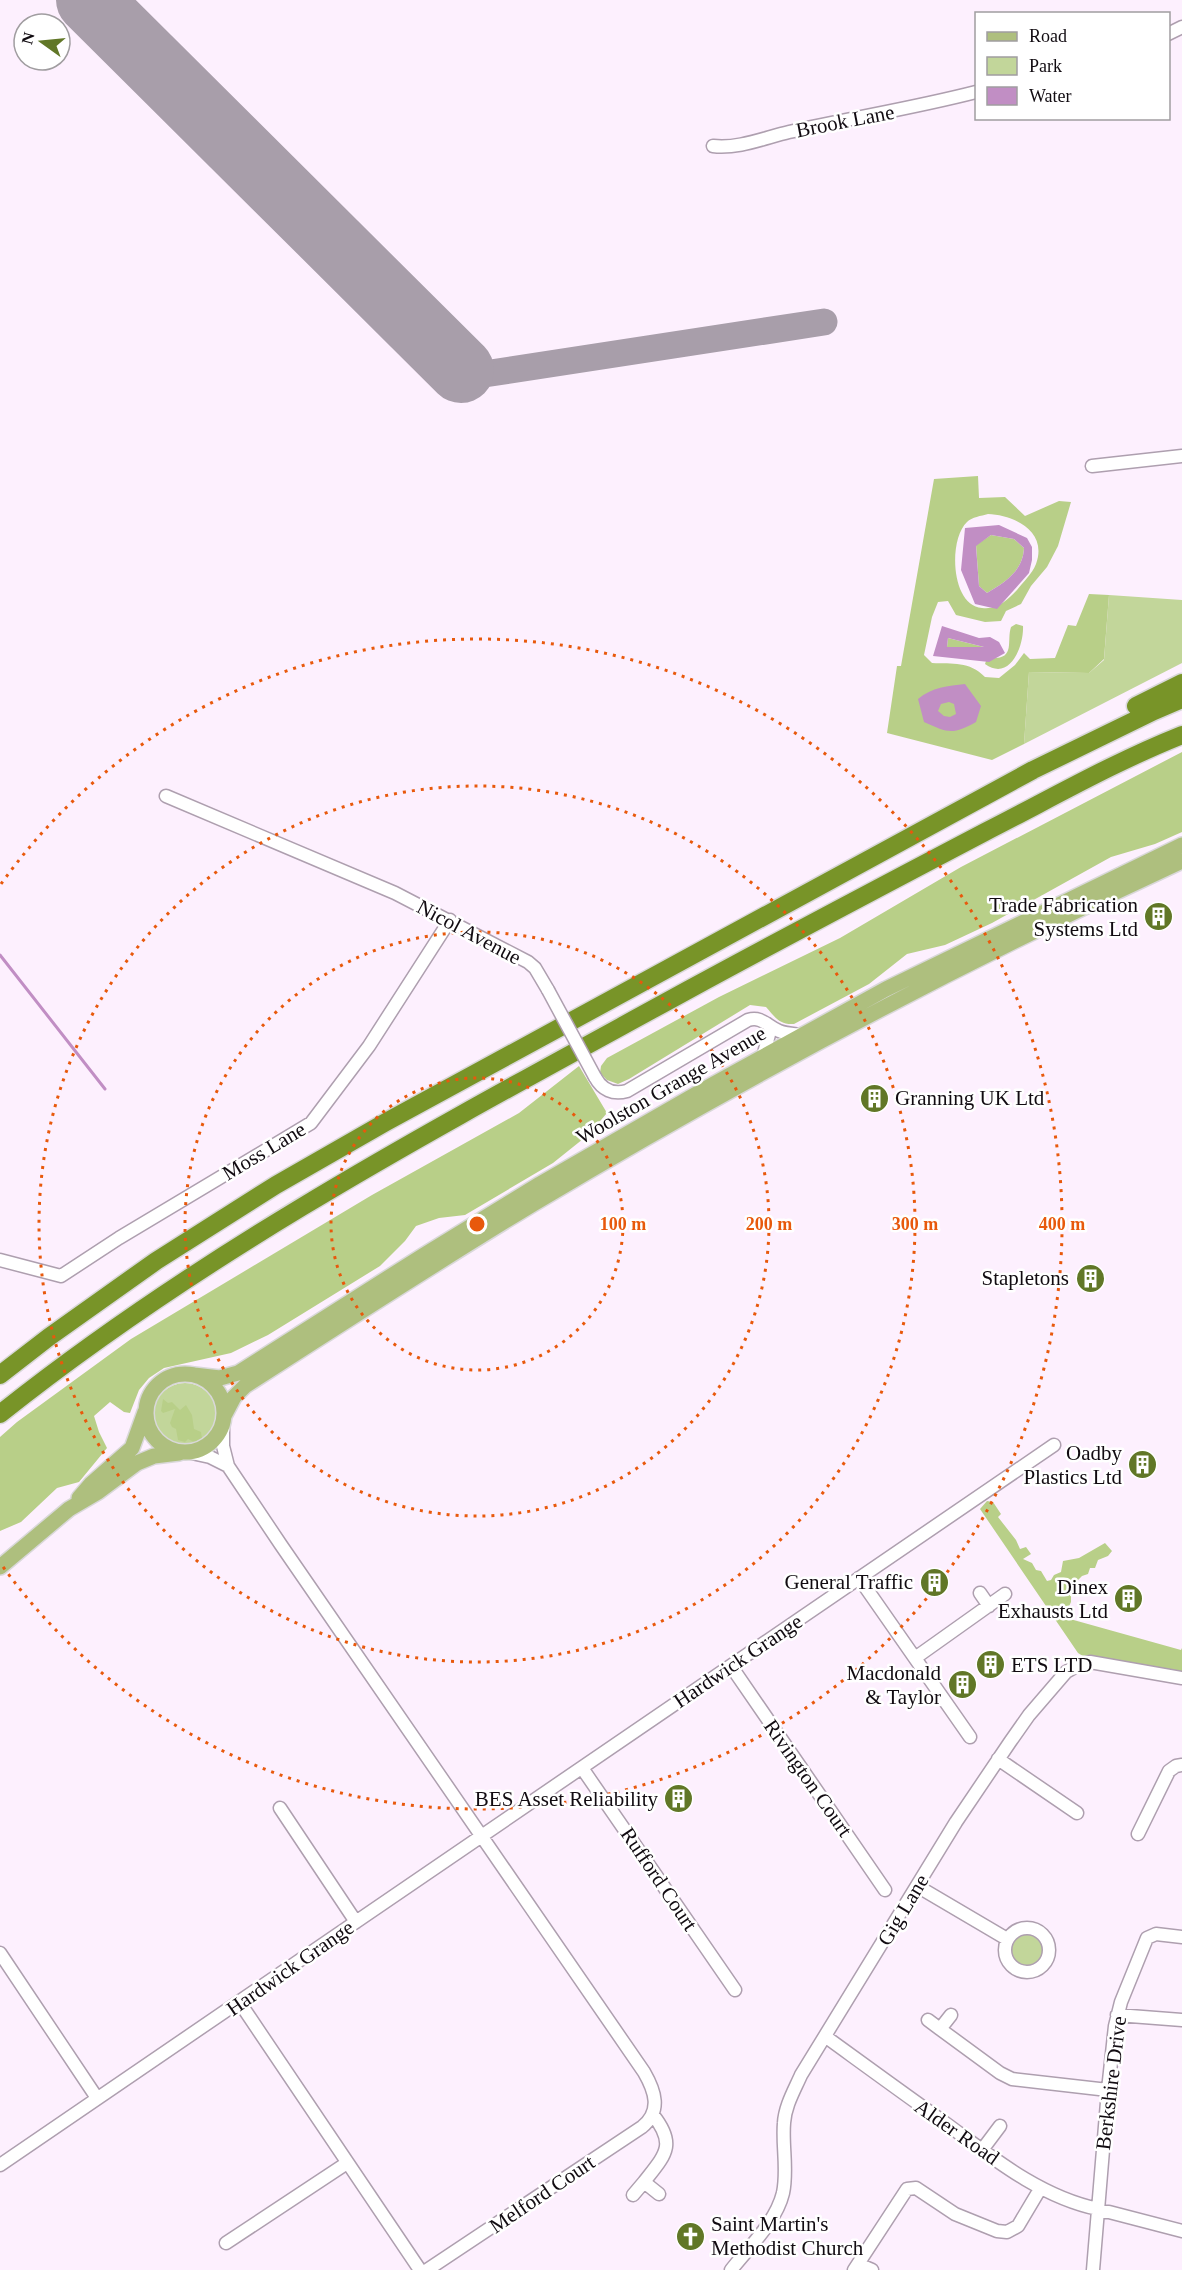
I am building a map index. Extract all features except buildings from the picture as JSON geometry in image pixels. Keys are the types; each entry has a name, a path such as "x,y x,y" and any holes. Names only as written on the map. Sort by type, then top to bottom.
{"highway":[{"path":"1033,770 1096,728 1182,683"},
{"path":"0,1375 156,1261 276,1185 407,1111 1033,770 1182,699"},
{"path":"0,1414 58,1368 181,1282 274,1222 384,1157 812,923 1052,798 1182,735"}],"main road":[{"name":"Woolston Grange Avenue","path":"194,1375 220,1378 246,1369 414,1261 531,1190 763,1057 886,989 1182,845"},
{"name":"Woolston Grange Avenue","path":"223,1420 234,1397 245,1386 425,1271 653,1135 913,993 1045,926 1182,861"},
{"path":"0,1567 69,1509 91,1484 132,1448 152,1391 166,1378 185,1374 194,1375 213,1386 220,1395 223,1420 220,1431 209,1444 195,1451 154,1456 137,1463 98,1492 69,1509"},
{"path":"146,1409 147,1422 156,1439 172,1450 185,1452"}],"street":[{"name":"Brook Lane","path":"713,146 736,146 790,132 918,107 975,92"},
{"path":"1092,466 1182,456"},
{"name":"Nicol Avenue","path":"166,796 395,893 528,962 535,968 548,990 600,1085 609,1091 627,1091 748,1020 760,1019 785,1033 803,1035"},
{"name":"Moss Lane","path":"0,1260 61,1276 119,1238 311,1123 369,1046 450,920"},
{"path":"763,1057 771,1027"},
{"path":"223,1420 223,1446 228,1466 644,2072 654,2094 652,2115 663,2128 666,2147 659,2162 633,2195"},
{"name":"Hardwick Grange","path":"0,2165 1054,1444"},
{"path":"185,1452 210,1457 228,1466"},
{"path":"859,1578 970,1737"},
{"path":"980,1593 989,1606"},
{"path":"915,1658 1005,1594"},
{"name":"Gig Lane","path":"731,2270 773,2214 783,2194 786,2109 801,2075 917,1886 998,1759 1029,1715 1066,1672 1080,1664 1090,1662 1182,1678"},
{"name":"Rivington Court","path":"731,1666 885,1890"},
{"path":"998,1759 1077,1813"},
{"path":"1141,1839 1169,1771 1182,1765"},
{"name":"Rufford Court","path":"582,1768 735,1990"},
{"path":"280,1808 356,1922"},
{"path":"917,1886 1007,1939"},
{"name":"Berkshire Drive","path":"1093,2270 1108,2090 1117,2015 1147,1938 1156,1935 1182,1936"},
{"path":"0,1953 97,2098"},
{"path":"240,2003 420,2270"},
{"path":"940,2029 951,2015"},
{"path":"1117,2015 1182,2020"},
{"path":"928,2020 1000,2073 1012,2079 1108,2090"},
{"name":"Alder Road","path":"825,2037 982,2150 1040,2188 1069,2201 1098,2210 1182,2231"},
{"name":"Melford Court","path":"427,2270 642,2127 652,2115"},
{"path":"982,2150 1000,2126"},
{"path":"226,2243 347,2163"},
{"path":"644,2182 659,2194"},
{"path":"872,2270 856,2267 907,2189 916,2188 948,2211 997,2231 1007,2232 1018,2226 1040,2188"}],"green space":[{"path":"978,476 979,498 1005,497 1025,516 1059,501 1071,502 1058,546 1047,567 1031,586 1021,604 1006,611 1001,621 985,622 956,615 948,601 938,602 932,617 924,655 932,663 960,664 973,668 985,677 999,678 1015,665 1024,653 1030,659 1055,658 1068,625 1076,626 1089,594 1109,595 1104,659 1089,673 1029,672 1024,744 992,760 887,733 897,666 901,666 934,479","holes":["988,514 1018,522 1033,534 1037,542 1036,564 1006,601 997,606 982,608 972,604 964,596 959,585 955,557 957,543 961,531 969,520"]},
{"path":"991,535 1014,539 1024,548 1017,569 987,593 979,586 976,545"},
{"path":"1109,595 1182,600 1182,663 1024,744 1029,672 1089,673 1104,660"},
{"path":"1016,624 1023,626 1023,634 1014,659 1002,668 994,668 985,664 987,658 1003,657 1008,649 1011,627"},
{"path":"948,638 988,648 947,647"},
{"path":"1182,752 1182,832 1155,844 1111,857 992,923 945,945 907,954 869,984 794,1024 781,1022 766,1007 750,1005 618,1084 607,1080 600,1073 601,1066 607,1058 719,997 840,938 961,867"},
{"path":"579,1066 607,1113 588,1135 553,1163 465,1215 439,1218 416,1226 405,1241 380,1266 268,1335 231,1353 164,1368 149,1378 139,1390 130,1413 124,1412 110,1402 94,1416 107,1448 79,1482 57,1488 21,1522 0,1531 0,1437 17,1422 131,1339 372,1195 519,1113"},
{"path":"179,1383 191,1383 208,1392 215,1403 217,1415 215,1427 208,1438 191,1447 179,1447 167,1442 158,1433 153,1421 153,1409 158,1397 167,1388"},
{"path":"163,1399 168,1403 172,1402 180,1410 186,1405 192,1415 194,1429 201,1432 202,1439 194,1442 188,1439 185,1442 178,1440 176,1429 170,1423 175,1409 163,1413 161,1411"},
{"path":"987,1501 993,1502 1001,1514 998,1517 1016,1540 1020,1549 1026,1547 1031,1554 1023,1559 1032,1563 1036,1570 1041,1571 1047,1581 1061,1572 1063,1561 1079,1558 1105,1543 1112,1551 1108,1556 1098,1560 1095,1568 1090,1568 1088,1574 1082,1576 1073,1585 1071,1602 1066,1613 1070,1619 1181,1650 1182,1648 1182,1677 1086,1658 1078,1653 980,1509"},
{"path":"1026,1932 1039,1937 1044,1950 1039,1963 1026,1968 1013,1963 1008,1950 1013,1937"}],"water":[{"path":"999,525 1027,538 1032,547 1029,573 997,609 975,604 961,570 965,528","holes":["991,535 1014,539 1024,548 1020,563 1012,575 987,593 979,586 976,546"]},
{"path":"942,626 979,638 990,637 999,642 1005,653 989,662 933,656","holes":["948,638 984,647 947,647"]},
{"path":"965,684 981,706 976,722 962,729 950,731 924,722 918,699 946,686","holes":["949,702 954,704 956,714 950,717 938,711 941,704"]}],"waterway":[{"path":"0,955 105,1089"}],"taxiway":[{"path":"461,370 471,376 824,322"}],"runway":[{"path":"89,0 461,370"}],"place":[{"name":"Trade Fabrication Systems Ltd","path":"1159,917"},
{"name":"Granning UK Ltd","path":"874,1098"},
{"name":"Stapletons","path":"1090,1278"},
{"name":"Oadby Plastics Ltd","path":"1143,1465"},
{"name":"General Traffic","path":"934,1582"},
{"name":"Dinex Exhausts Ltd","path":"1129,1599"},
{"name":"ETS LTD","path":"990,1665"},
{"name":"Macdonald & Taylor","path":"962,1685"},
{"name":"BES Asset Reliability","path":"679,1799"},
{"name":"Saint Martin's Methodist Church","path":"690,2236"}]}
